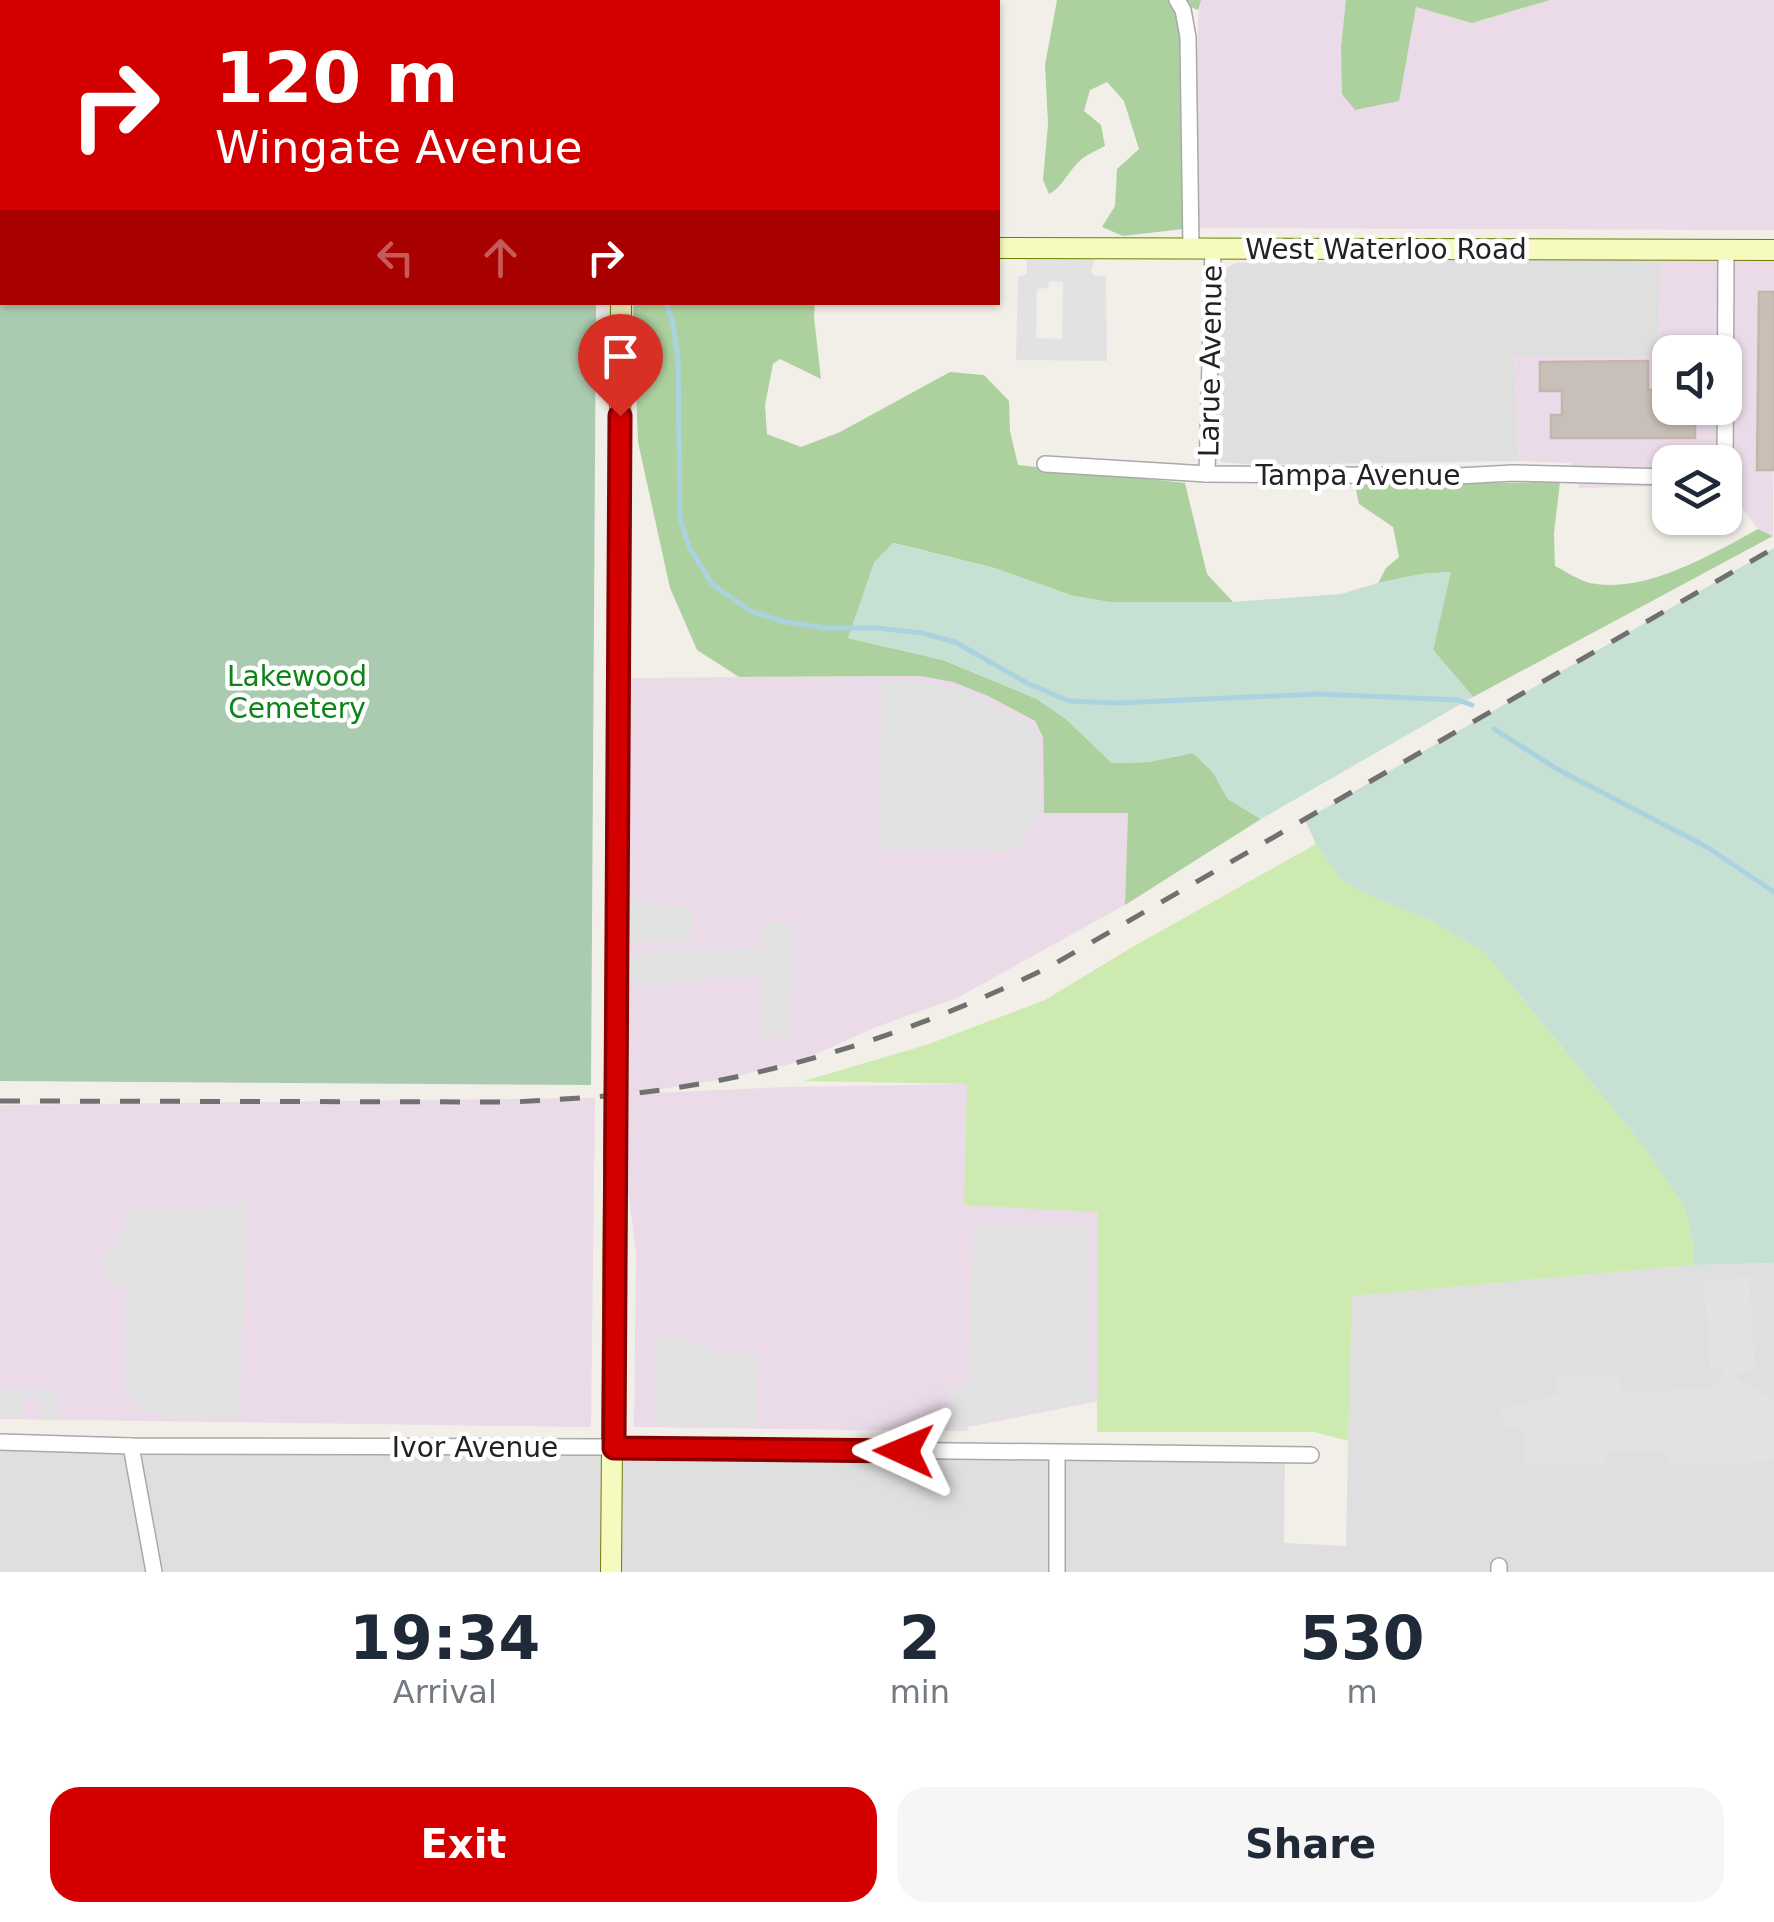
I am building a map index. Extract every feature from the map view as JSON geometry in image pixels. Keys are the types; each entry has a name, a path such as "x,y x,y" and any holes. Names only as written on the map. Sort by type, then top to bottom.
{"street":[{"path":"1177,0 1188,37 1191,248"},
{"name":"West Waterloo Road","path":"1000,248 1774,250"},
{"name":"Larue Avenue","path":"1207,474 1213,248"},
{"path":"1725,445 1726,250"},
{"path":"612,1572 621,305"},
{"name":"Tampa Avenue","path":"1045,464 1207,474 1652,477"},
{"name":"Ivor Avenue","path":"0,1442 1311,1455"},
{"path":"132,1446 154,1572"},
{"path":"1057,1453 1057,1572"}],"shaded area":[{"path":"1199,0 1391,0 1472,23 1550,0 1774,0 1774,230 1191,228"},
{"path":"1023,258 1095,258 1091,272 1106,276 1107,361 1016,360 1018,277 1027,274","holes":["1049,281 1063,282 1062,339 1036,338 1037,289 1048,288"]},
{"path":"1661,258 1659,335 1652,335 1652,356 1514,356 1519,461 1255,465 1221,462 1216,451 1221,309 1224,270 1235,263"},
{"path":"1661,258 1774,258 1773,536 1758,529 1742,508 1742,445 1652,445 1652,486 1579,488 1571,463 1519,461 1514,356 1652,356 1652,425 1742,425 1742,335 1659,335"},
{"path":"920,676 953,682 988,696 1035,722 1043,737 1044,812 1128,812 1125,905 957,998 876,1027 799,1062 630,1094 967,1084 1098,1212 1099,1401 948,1431 634,1427 636,1251 615,1096 618,678"},
{"path":"882,679 918,680 964,691 1024,720 1038,733 1041,814 1014,851 879,849"},
{"path":"628,901 691,907 692,939 627,942"},
{"path":"762,924 793,924 792,1037 761,1036 761,953 759,979 707,977 669,985 634,985 633,980 628,983 628,956 661,949 761,948"},
{"path":"595,1098 591,1427 0,1419 0,1105"},
{"path":"246,1204 240,1417 163,1418 138,1411 138,1399 126,1398 125,1283 111,1285 104,1280 104,1254 113,1250 131,1209"},
{"path":"1087,1223 1091,1401 968,1425 968,1431 949,1431 949,1386 970,1385 973,1224"},
{"path":"1774,1263 1774,1572 0,1572 0,1440 1285,1455 1284,1543 1346,1546 1351,1296 1693,1265"},
{"path":"1749,1277 1755,1372 1739,1373 1738,1379 1774,1400 1774,1461 1669,1463 1667,1452 1606,1453 1605,1464 1525,1464 1525,1437 1519,1429 1504,1429 1502,1408 1557,1395 1556,1378 1621,1374 1622,1389 1627,1393 1709,1388 1722,1379 1723,1369 1710,1370 1704,1281"},
{"path":"689,1335 689,1344 712,1346 713,1351 757,1352 755,1427 655,1426 657,1337"},
{"path":"0,1389 58,1389 58,1417 41,1419 41,1398 24,1397 23,1417 0,1417"}],"green space":[{"path":"1057,0 1201,0 1198,10 1181,3 1191,228 1123,236 1102,227 1115,206 1117,169 1139,149 1124,101 1107,82 1090,90 1084,111 1101,125 1105,146 1083,158 1049,194 1043,180 1048,124 1045,65"},
{"path":"1346,0 1550,0 1472,23 1416,7 1399,101 1355,110 1342,94"},
{"name":"Lakewood Cemetery","path":"0,305 596,305 591,1085 0,1081"},
{"path":"815,305 821,379 780,359 773,364 765,405 767,434 801,447 840,432 950,372 984,375 1009,401 1010,431 1018,465 1185,483 1207,574 1233,602 1109,602 1073,596 994,568 894,543 848,638 943,660 1037,699 1066,719 1112,763 1148,762 1193,753 1213,772 1228,799 1261,819 1125,905 1128,813 1044,813 1043,737 1035,721 953,682 920,676 739,677 697,650 670,588 638,442 633,307"},
{"path":"1560,482 1555,566 1590,583 1611,585 1655,578 1758,529 1773,536 1473,697 1433,650 1450,572 1378,583 1386,568 1399,557 1393,527 1359,504 1355,485"},
{"path":"893,543 994,568 1073,596 1109,602 1233,602 1341,594 1422,574 1451,572 1433,650 1473,697 1261,819 1228,799 1213,772 1193,753 1148,762 1112,763 1066,719 1037,699 943,660 848,638 874,562"},
{"path":"1774,548 1774,1263 1693,1265 1685,1207 1641,1143 1484,952 1432,921 1341,880 1305,820"},
{"path":"1316,844 1341,880 1432,921 1484,952 1641,1143 1685,1207 1693,1265 1352,1296 1348,1441 1314,1432 1097,1432 1098,1212 964,1205 967,1084 804,1081 926,1045 1045,1000"}],"building":[{"path":"1759,292 1774,292 1774,470 1757,470"},
{"path":"1648,361 1652,425 1695,425 1695,438 1551,438 1551,415 1562,415 1562,391 1540,391 1540,362"}],"waterway":[{"path":"666,305 678,358 680,519 690,549 712,584 751,611 781,621 825,628 877,628 922,633 955,642 1027,683 1069,701 1118,703 1319,694 1458,700 1472,705"},
{"path":"1494,729 1557,769 1707,847 1774,892"}],"railway":[{"path":"0,1101 513,1102 576,1098 729,1078 870,1041 961,1007 1049,967 1774,548"}],"route":[{"path":"620,416 614,1448 904,1451"}]}
